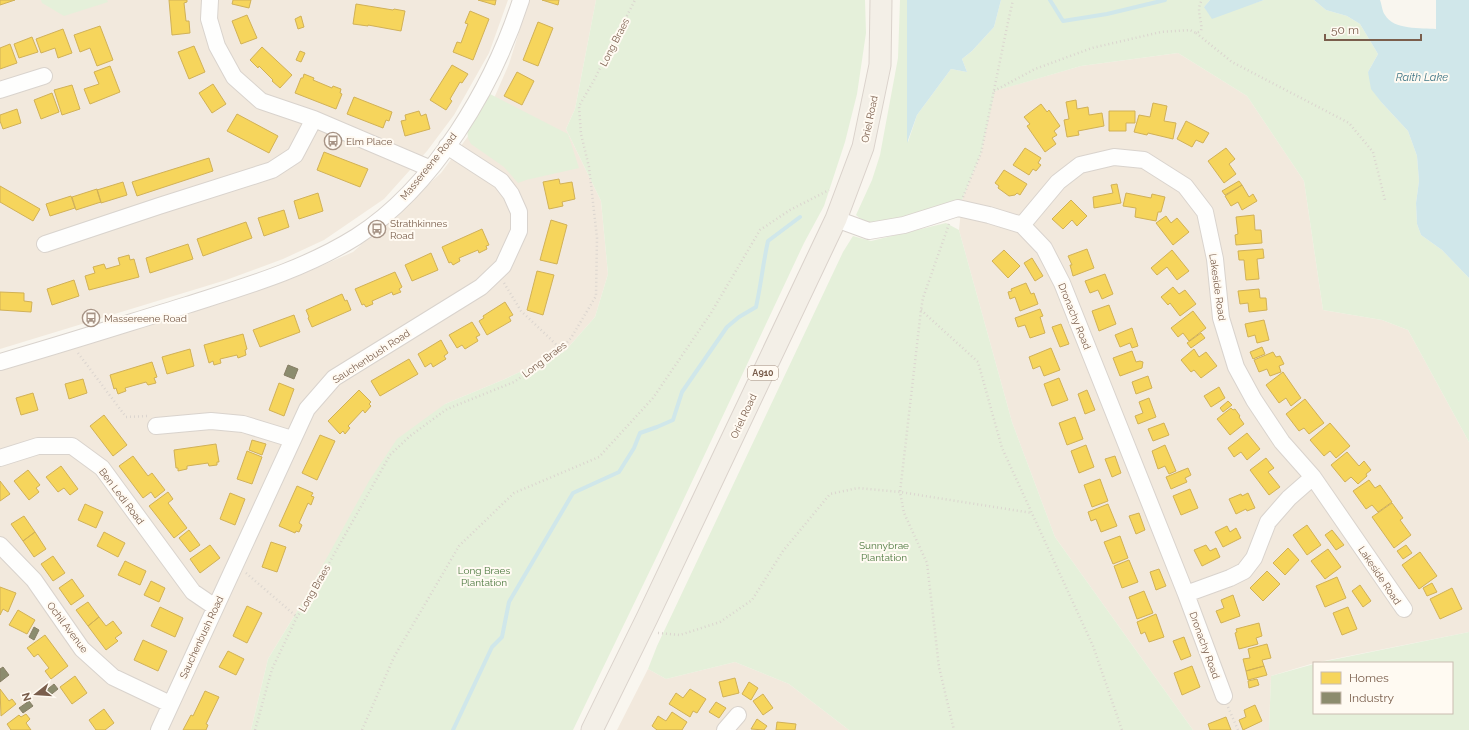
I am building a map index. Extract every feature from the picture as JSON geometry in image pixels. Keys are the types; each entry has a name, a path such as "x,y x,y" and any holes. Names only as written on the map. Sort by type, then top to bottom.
{"main road":[{"name":"Oriel Road","path":"592,730 643,626 836,219 863,146 880,65 881,0"}],"street":[{"path":"210,0 209,19 217,46 234,77 261,101 314,119 429,168"},
{"name":"Massereene Road","path":"0,362 251,284 311,262 357,236 407,194 447,146 479,97 494,68 507,39 521,0"},
{"path":"0,90 44,76"},
{"path":"45,244 272,170 295,155 314,119"},
{"name":"Sauchenbush Road","path":"159,730 307,409 334,378 481,288 503,266 518,232 519,212 511,194 501,181 447,146"},
{"name":"Lakeside Road","path":"1022,225 1058,182 1080,165 1114,157 1144,160 1185,186 1205,212 1215,259 1221,318 1236,367 1254,400 1282,442 1313,478 1404,609"},
{"path":"836,219 869,231 904,225 956,213"},
{"name":"Dronachy Road","path":"956,213 989,215 1022,225 1044,248 1062,283 1186,594 1224,696"},
{"path":"156,426 211,421 243,424 292,439"},
{"name":"Ben Ledi Road","path":"0,458 38,446 72,446 102,468 194,592 215,607"},
{"path":"1186,594 1230,578 1244,571 1254,558 1268,522 1289,498 1313,478"},
{"name":"Ochil Avenue","path":"0,545 34,580 82,649 113,677 170,704"},
{"path":"725,730 738,715"}],"path":[{"name":"Long Braes","path":"255,730 272,670 297,617 314,590 390,455 410,436 447,409 514,382 561,349 571,338 596,296 597,238 589,167 581,134 579,106 594,82 635,0"},
{"path":"954,730 939,667 927,563 904,513 900,492 923,298 950,220 956,213 981,153 1008,22 1014,0"},
{"path":"1196,33 1201,31 1202,25 1199,15 1199,5 1202,0"},
{"path":"994,91 1035,69 1092,48 1161,32 1190,30 1196,33 1232,62 1349,123 1373,152 1386,200"},
{"path":"362,730 394,657 459,546 514,493 599,457 653,398 711,313 760,230 790,210 851,179"},
{"path":"498,271 521,311 561,349"},
{"path":"921,310 978,362 1002,448 1093,646 1122,730"},
{"path":"83,359 126,417 149,416 156,426"},
{"path":"643,626 659,633 680,635 720,622 752,600 783,551 830,494 858,488 900,492 1032,513"},
{"path":"235,563 297,617"},
{"path":"665,630 667,634"},
{"path":"1224,696 1238,730"}],"shaded area":[{"path":"0,0 508,0 489,53 454,115 427,151 384,199 324,240 283,259 226,280 0,349"},
{"path":"529,0 596,0 575,109 566,129 601,201 608,274 595,317 565,351 505,379 445,404 302,603 268,659 251,730 0,730 0,369 291,279 353,252 441,173 469,135 495,96 509,64"},
{"path":"1178,53 1247,96 1304,181 1323,310 1382,320 1408,330 1469,442 1469,632 1313,662 1313,663 1271,676 1269,730 1193,730 1055,537 1012,422 959,230 962,200 981,153 994,91 1081,66"},
{"path":"735,662 789,684 849,730 617,730 648,669 666,679"}],"green space":[{"path":"41,0 107,0 108,2 64,16 42,3"},
{"name":"Long Braes Plantation","path":"596,0 865,0 866,33 857,94 845,142 824,206 804,243 658,554 573,730 251,730 268,659 302,603 369,481 397,439 445,404 505,379 565,351 595,317 608,274 601,201 566,129 575,109"},
{"path":"900,0 907,0 908,142 917,115 951,69 967,72 962,59 972,51 994,27 1001,0 1210,0 1204,7 1242,7 1264,0 1314,0 1326,10 1347,16 1360,24 1378,54 1368,72 1382,103 1408,131 1417,156 1419,181 1416,203 1417,224 1421,235 1442,250 1469,278 1469,442 1408,330 1382,320 1323,310 1304,181 1247,96 1178,53 1081,66 995,91 981,153 962,200 869,226 856,215 872,180 880,155 898,58"},
{"path":"490,94 568,134 579,168 518,183 504,167 471,144 468,138 467,129"},
{"name":"Sunnybrae Plantation","path":"946,223 959,230 1012,422 1055,537 1193,730 849,730 789,684 735,662 666,679 648,669 657,646 843,252 853,236 871,241"},
{"path":"1469,632 1469,730 1269,730 1271,676 1313,664 1313,714 1453,714 1453,662 1322,662"}],"water":[{"path":"907,0 1001,0 994,27 972,51 962,59 967,72 951,69 917,115 907,143"},
{"path":"1210,0 1264,0 1212,19 1204,7"},
{"name":"Raith Lake","path":"1314,0 1380,0 1384,13 1389,20 1394,23 1408,27 1436,29 1436,0 1469,0 1469,278 1442,250 1421,235 1417,224 1416,203 1419,181 1417,156 1408,131 1371,89 1368,72 1378,54 1360,24 1347,16 1326,10"}],"building: Homes":[{"path":"0,0 15,0 0,5"},
{"path":"169,0 187,0 187,2 184,3 186,21 189,21 190,33 172,35"},
{"path":"233,0 251,0 249,8 232,4"},
{"path":"478,0 496,0 495,5"},
{"path":"542,0 559,0 558,5"},
{"path":"356,4 405,11 401,31 353,24"},
{"path":"470,11 489,19 473,60 453,52 457,42 461,43 468,24 465,23"},
{"path":"247,15 257,38 241,44 232,21"},
{"path":"301,16 304,27 298,29 295,19"},
{"path":"538,22 553,28 538,66 523,60"},
{"path":"100,26 113,60 97,66 90,48 80,52 74,35"},
{"path":"63,29 72,53 58,58 55,48 41,53 36,39"},
{"path":"32,37 38,52 19,58 14,44"},
{"path":"10,44 17,63 0,69 0,48"},
{"path":"194,46 205,72 189,79 178,52"},
{"path":"262,47 292,75 280,88 259,66 258,68 250,60"},
{"path":"300,51 305,53 301,62 296,60"},
{"path":"452,65 468,74 462,83 460,82 450,99 452,101 446,110 430,100"},
{"path":"110,66 120,92 90,104 84,89 99,84 94,72"},
{"path":"517,72 534,81 522,105 504,96"},
{"path":"304,74 314,78 313,80 332,88 333,86 341,89 340,93 342,94 336,109 295,93"},
{"path":"213,84 226,104 212,113 199,93"},
{"path":"72,85 80,109 62,115 54,90"},
{"path":"52,93 59,112 41,119 34,100"},
{"path":"354,97 392,112 389,121 386,120 383,128 347,114"},
{"path":"1076,100 1077,109 1088,107 1089,115 1102,113 1104,126 1078,131 1079,135 1067,137 1064,120 1069,119 1066,102"},
{"path":"1153,103 1167,106 1164,121 1176,123 1173,139 1148,133 1147,135 1134,132 1139,115 1150,117"},
{"path":"1041,104 1047,112 1049,110 1060,126 1054,131 1057,135 1052,138 1056,144 1045,152 1027,126 1030,124 1024,117"},
{"path":"17,109 21,123 3,129 0,121 0,115"},
{"path":"419,111 421,116 426,114 430,129 405,136 401,121 406,120 405,115"},
{"path":"1109,111 1135,111 1135,123 1126,123 1126,131 1109,131"},
{"path":"237,114 278,136 269,153 227,131"},
{"path":"1186,121 1209,133 1203,143 1196,140 1192,147 1177,139"},
{"path":"1025,148 1041,158 1038,163 1041,165 1036,171 1033,169 1029,175 1013,165"},
{"path":"1226,148 1235,159 1229,164 1236,174 1224,183 1208,161"},
{"path":"324,152 368,169 360,187 317,170"},
{"path":"209,158 213,171 137,196 132,182"},
{"path":"1004,170 1027,184 1020,195 1017,193 1009,196 998,188 999,186 995,183"},
{"path":"559,179 560,184 572,182 575,199 562,202 563,206 549,209 543,182"},
{"path":"1239,181 1242,185 1225,195 1222,191"},
{"path":"123,182 127,195 101,203 97,190"},
{"path":"1117,184 1121,203 1094,208 1093,197 1113,193 1111,185"},
{"path":"1242,185 1249,197 1253,194 1257,201 1242,210 1238,202 1231,206 1225,196"},
{"path":"0,186 40,209 33,221 0,202"},
{"path":"97,189 101,202 76,210 72,197"},
{"path":"318,193 323,211 299,219 294,201"},
{"path":"1126,193 1151,198 1152,194 1165,197 1161,212 1158,212 1156,221 1135,217 1136,208 1123,206"},
{"path":"71,196 75,208 50,216 46,204"},
{"path":"1071,200 1087,216 1077,226 1072,220 1063,229 1052,219"},
{"path":"284,210 289,227 264,236 258,218"},
{"path":"1254,215 1255,230 1261,230 1262,243 1236,245 1235,235 1238,234 1236,217"},
{"path":"1166,216 1171,223 1177,218 1189,232 1173,245 1156,223"},
{"path":"551,220 567,225 557,264 540,260"},
{"path":"246,222 252,238 203,256 197,239"},
{"path":"482,229 489,245 486,246 487,249 479,253 478,250 459,258 460,261 453,265 451,262 449,263 442,247"},
{"path":"188,244 193,259 150,273 146,258"},
{"path":"1087,249 1094,268 1073,276 1070,265 1072,265 1068,256"},
{"path":"1263,249 1264,258 1257,259 1259,279 1246,280 1244,260 1239,260 1238,251"},
{"path":"1004,250 1020,266 1008,278 992,261"},
{"path":"1172,250 1189,271 1177,280 1167,267 1157,275 1151,268"},
{"path":"431,253 438,270 412,281 405,265"},
{"path":"129,255 130,260 134,259 139,277 89,290 85,276 95,273 93,267 104,264 106,269 120,265 118,258"},
{"path":"1032,258 1043,276 1035,281 1024,263"},
{"path":"537,271 554,275 543,315 527,310"},
{"path":"395,272 402,287 399,289 401,292 393,295 392,292 372,301 373,304 366,307 364,304 362,305 355,289"},
{"path":"1105,274 1113,294 1102,299 1098,290 1090,293 1085,281"},
{"path":"74,280 79,296 52,305 47,289"},
{"path":"1026,283 1031,294 1034,293 1038,304 1020,311 1015,297 1010,299 1008,292 1012,291 1011,289"},
{"path":"1173,287 1179,294 1185,290 1196,304 1180,316 1170,303 1168,305 1161,297"},
{"path":"1259,289 1260,298 1266,298 1267,310 1249,312 1248,303 1240,304 1238,291"},
{"path":"0,292 24,293 24,301 32,302 31,312 0,310"},
{"path":"342,294 345,301 347,300 351,310 312,327 306,310"},
{"path":"505,302 513,315 509,317 511,321 487,335 479,321 484,318 483,316"},
{"path":"1109,305 1116,324 1099,331 1092,311"},
{"path":"1040,309 1043,316 1040,317 1045,333 1030,338 1025,325 1018,327 1015,318"},
{"path":"1193,311 1206,328 1189,341 1183,333 1178,337 1171,328"},
{"path":"294,315 300,332 260,347 253,330"},
{"path":"1264,320 1269,340 1257,343 1255,335 1248,337 1245,324"},
{"path":"472,322 480,335 476,337 478,341 465,349 462,345 457,348 449,335"},
{"path":"1061,324 1069,344 1060,347 1052,327"},
{"path":"1132,328 1138,346 1132,348 1130,343 1120,347 1115,335"},
{"path":"1201,333 1205,338 1191,348 1187,343"},
{"path":"243,334 247,349 245,350 246,355 238,358 237,355 220,359 221,363 214,365 213,361 209,363 204,345"},
{"path":"441,340 448,353 444,356 446,359 433,367 431,363 425,367 418,354"},
{"path":"1262,347 1265,354 1253,359 1250,352"},
{"path":"1051,348 1060,370 1044,376 1040,366 1033,369 1029,357"},
{"path":"190,349 194,366 167,374 162,357"},
{"path":"1194,349 1199,357 1206,352 1217,366 1201,378 1194,370 1191,372 1181,360"},
{"path":"1132,351 1136,362 1143,362 1142,368 1120,376 1113,358"},
{"path":"1273,352 1276,357 1280,356 1284,364 1279,366 1281,372 1270,376 1267,369 1259,372 1254,360"},
{"path":"409,359 418,374 380,396 371,381"},
{"path":"152,362 157,377 154,378 156,383 148,385 146,382 125,388 126,391 118,394 116,388 114,389 110,375"},
{"path":"1283,372 1301,398 1291,406 1286,398 1279,403 1266,385"},
{"path":"1148,376 1152,388 1136,394 1132,382"},
{"path":"1059,378 1068,400 1052,406 1044,384"},
{"path":"83,379 87,393 69,399 65,384"},
{"path":"279,383 294,389 284,416 269,410"},
{"path":"1219,387 1225,398 1211,407 1204,396"},
{"path":"359,390 371,402 369,404 371,406 365,413 363,410 348,426 350,428 345,434 343,431 340,434 328,421"},
{"path":"1087,390 1095,410 1085,414 1078,394"},
{"path":"33,393 38,410 21,415 16,398"},
{"path":"1149,398 1156,417 1138,424 1135,416 1143,413 1139,402"},
{"path":"1305,399 1324,423 1309,434 1304,428 1299,431 1286,414"},
{"path":"1228,401 1232,405 1223,412 1220,408"},
{"path":"1231,408 1233,410 1235,409 1244,424 1230,435 1217,419"},
{"path":"104,415 127,445 113,456 90,426"},
{"path":"1075,417 1083,439 1067,445 1059,423"},
{"path":"1164,423 1169,435 1153,441 1148,429"},
{"path":"1330,423 1350,446 1336,458 1330,451 1324,456 1310,440"},
{"path":"1247,433 1260,449 1247,460 1241,452 1234,457 1228,448"},
{"path":"320,435 335,441 317,480 302,473"},
{"path":"252,440 266,444 262,455 249,450"},
{"path":"216,444 219,462 217,462 217,465 209,466 208,463 187,466 187,469 178,471 178,468 176,468 174,450"},
{"path":"1086,445 1094,467 1079,473 1071,451"},
{"path":"1165,445 1176,471 1169,474 1165,466 1158,469 1152,451"},
{"path":"247,451 262,457 252,484 237,479"},
{"path":"1347,452 1359,466 1364,461 1371,470 1358,484 1351,477 1345,482 1331,465"},
{"path":"133,456 148,476 152,473 165,490 155,498 151,492 143,498 119,466"},
{"path":"1115,456 1121,473 1112,477 1105,459"},
{"path":"1266,458 1274,468 1268,472 1280,487 1269,495 1250,470"},
{"path":"61,466 78,489 70,495 64,488 58,492 46,477"},
{"path":"1188,468 1191,475 1185,478 1187,482 1171,489 1166,477"},
{"path":"28,470 40,485 36,488 39,492 29,500 14,481"},
{"path":"1100,479 1108,501 1092,507 1084,485"},
{"path":"1369,480 1375,488 1380,485 1392,502 1378,512 1372,505 1366,509 1353,491"},
{"path":"0,481 10,494 0,501"},
{"path":"297,486 313,493 311,496 314,497 311,505 308,503 299,523 302,525 299,532 296,531 295,533 279,526"},
{"path":"1190,489 1198,508 1181,515 1173,496"},
{"path":"168,492 173,499 168,503 187,528 174,538 149,506"},
{"path":"230,493 245,499 235,525 220,519"},
{"path":"1248,493 1255,508 1247,511 1246,509 1236,514 1229,499"},
{"path":"1392,503 1403,518 1400,520 1411,535 1394,548 1372,517"},
{"path":"85,504 103,512 96,528 78,520"},
{"path":"1108,504 1117,526 1101,532 1096,519 1091,521 1088,512"},
{"path":"1139,513 1145,530 1136,534 1129,516"},
{"path":"24,516 35,532 23,541 11,524"},
{"path":"1307,525 1321,545 1307,555 1293,535"},
{"path":"1227,526 1230,532 1236,528 1241,538 1223,547 1215,532"},
{"path":"189,530 200,545 190,552 179,538"},
{"path":"1332,530 1344,545 1336,550 1325,535"},
{"path":"35,532 46,549 34,557 23,541"},
{"path":"104,532 125,543 118,557 97,546"},
{"path":"1120,536 1128,558 1113,564 1104,542"},
{"path":"271,542 286,547 277,572 262,567"},
{"path":"210,545 220,558 200,573 190,559"},
{"path":"1206,545 1210,551 1216,548 1220,557 1202,566 1194,550"},
{"path":"1406,545 1412,553 1403,559 1397,551"},
{"path":"1288,548 1299,560 1285,575 1273,563"},
{"path":"1328,549 1341,567 1325,579 1311,561"},
{"path":"1420,552 1437,576 1419,589 1402,565"},
{"path":"53,556 65,573 53,581 41,564"},
{"path":"1129,560 1138,582 1122,588 1114,566"},
{"path":"125,561 146,571 140,585 118,575"},
{"path":"1159,569 1166,586 1156,590 1150,572"},
{"path":"1267,571 1280,584 1263,601 1250,588"},
{"path":"1337,577 1346,598 1325,607 1316,586"},
{"path":"72,579 84,596 71,605 59,588"},
{"path":"151,581 165,588 159,602 144,595"},
{"path":"1432,583 1437,592 1427,596 1423,588"},
{"path":"1360,585 1371,601 1363,607 1352,591"},
{"path":"0,587 16,593 8,612 3,609 0,615"},
{"path":"1452,588 1462,609 1440,619 1430,599"},
{"path":"1144,591 1153,613 1137,619 1129,597"},
{"path":"1233,595 1240,616 1221,623 1216,611 1224,608 1221,600"},
{"path":"88,602 99,617 88,626 76,610"},
{"path":"247,606 262,613 247,643 233,636"},
{"path":"160,607 183,618 175,637 151,626"},
{"path":"1348,607 1357,629 1342,635 1333,613"},
{"path":"18,610 35,620 27,634 9,625"},
{"path":"1156,614 1164,637 1149,642 1145,632 1141,634 1137,622"},
{"path":"99,617 106,626 113,621 122,633 115,638 118,641 106,650 88,626"},
{"path":"1259,623 1262,636 1256,638 1258,644 1239,649 1235,633 1237,632 1236,629"},
{"path":"45,635 68,666 51,679 45,671 49,668 38,654 34,657 27,648"},
{"path":"1184,637 1191,656 1181,660 1173,641"},
{"path":"143,640 167,651 158,671 134,660"},
{"path":"1267,644 1271,658 1262,660 1264,666 1246,671 1243,659 1250,658 1248,649"},
{"path":"228,651 244,659 236,675 219,667"},
{"path":"1192,666 1200,687 1182,695 1174,673"},
{"path":"1264,666 1267,675 1248,680 1246,671"},
{"path":"75,676 87,693 72,704 60,687"},
{"path":"735,678 739,693 723,697 719,682"},
{"path":"1257,679 1259,685 1249,688 1248,681"},
{"path":"749,682 758,688 751,700 742,694"},
{"path":"0,689 9,701 12,699 16,704 1,716"},
{"path":"690,689 706,699 697,713 693,711 690,717 669,704 676,693 683,698"},
{"path":"205,691 219,697 206,724 208,725 206,730 183,730 191,715 193,716"},
{"path":"763,694 773,708 763,715 753,701"},
{"path":"716,702 726,708 719,718 709,712"},
{"path":"1255,705 1262,721 1243,730 1239,720 1246,717 1244,710"},
{"path":"104,709 114,723 105,730 96,730 89,720"},
{"path":"672,712 687,722 682,730 657,730 652,726 658,716 666,721"},
{"path":"26,714 30,719 26,723 31,730 11,730 7,724 19,715 21,717"},
{"path":"1226,717 1231,730 1210,730 1208,724"},
{"path":"757,719 767,726 764,730 751,729"},
{"path":"777,722 796,724 795,730 776,730"}],"building: Industry":[{"path":"288,365 298,369 294,379 284,375"},
{"path":"34,627 39,630 34,640 29,637"},
{"path":"3,667 9,675 0,682 0,669"},
{"path":"54,684 58,689 48,697 44,692"},
{"path":"29,701 33,706 23,713 19,708"}],"waterway":[{"path":"1050,0 1063,21 1107,14 1165,0"},
{"path":"453,730 492,647 502,637 509,602 573,493 619,472 634,448 640,433 673,420 682,392 727,327 739,317 756,307 768,241 800,217"}],"place":[{"name":"Elm Place","path":"333,141"},
{"name":"Strathkinnes Road","path":"377,229"},
{"name":"Massereene Road","path":"91,318"}]}
